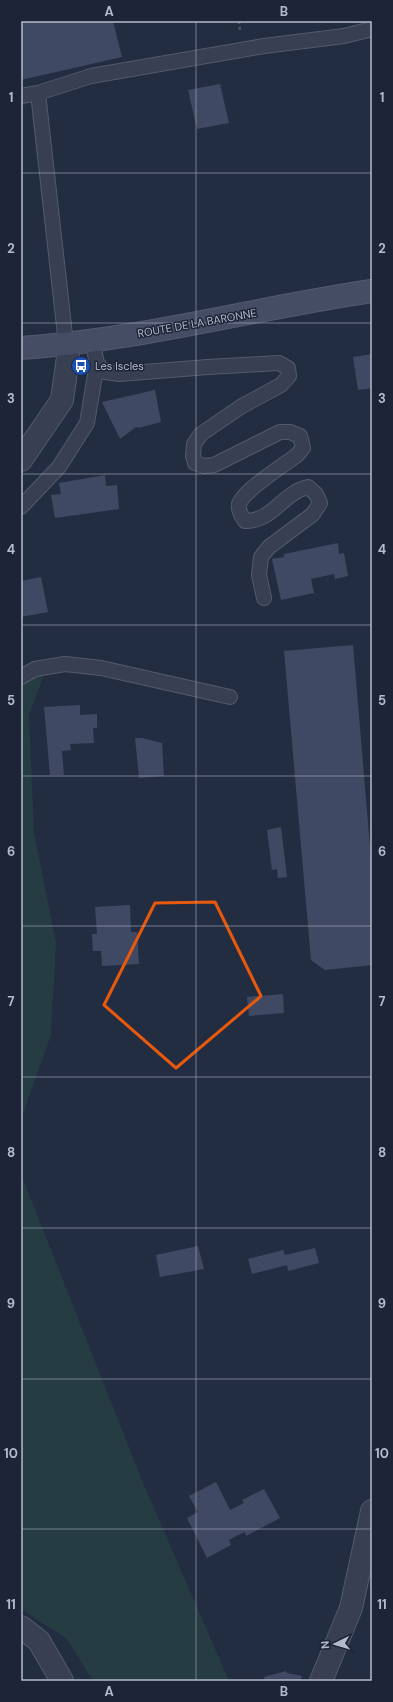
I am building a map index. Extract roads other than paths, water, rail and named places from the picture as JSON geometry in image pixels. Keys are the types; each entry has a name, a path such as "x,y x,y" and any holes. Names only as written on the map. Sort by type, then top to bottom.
{"main road":[{"name":"ROUTE DE LA BARONNE","path":"21,348 92,341 372,291"}],"street":[{"path":"21,460 62,400 68,357 66,344"},
{"path":"321,1681 351,1608 372,1511"},
{"path":"21,1627 39,1641 62,1681"}],"lane":[{"path":"21,96 38,93 91,76 264,46 344,36 372,29"},
{"path":"38,93 66,344"},
{"path":"21,507 59,467 88,423 97,363 92,341"},
{"path":"97,363 105,372 119,374 279,363 288,368 289,376 281,385 242,406 201,434 194,444 193,450 195,463 204,466 214,465 280,432 290,432 300,436 303,448 298,455 246,493 239,505 241,515 245,522 255,521 265,517 299,489 308,487 316,494 320,503 313,514 268,547 261,557 259,575 264,598"},
{"path":"21,676 36,669 65,664 94,667 230,697"}],"place":[{"name":"Les Iscles","path":"81,366"}]}
